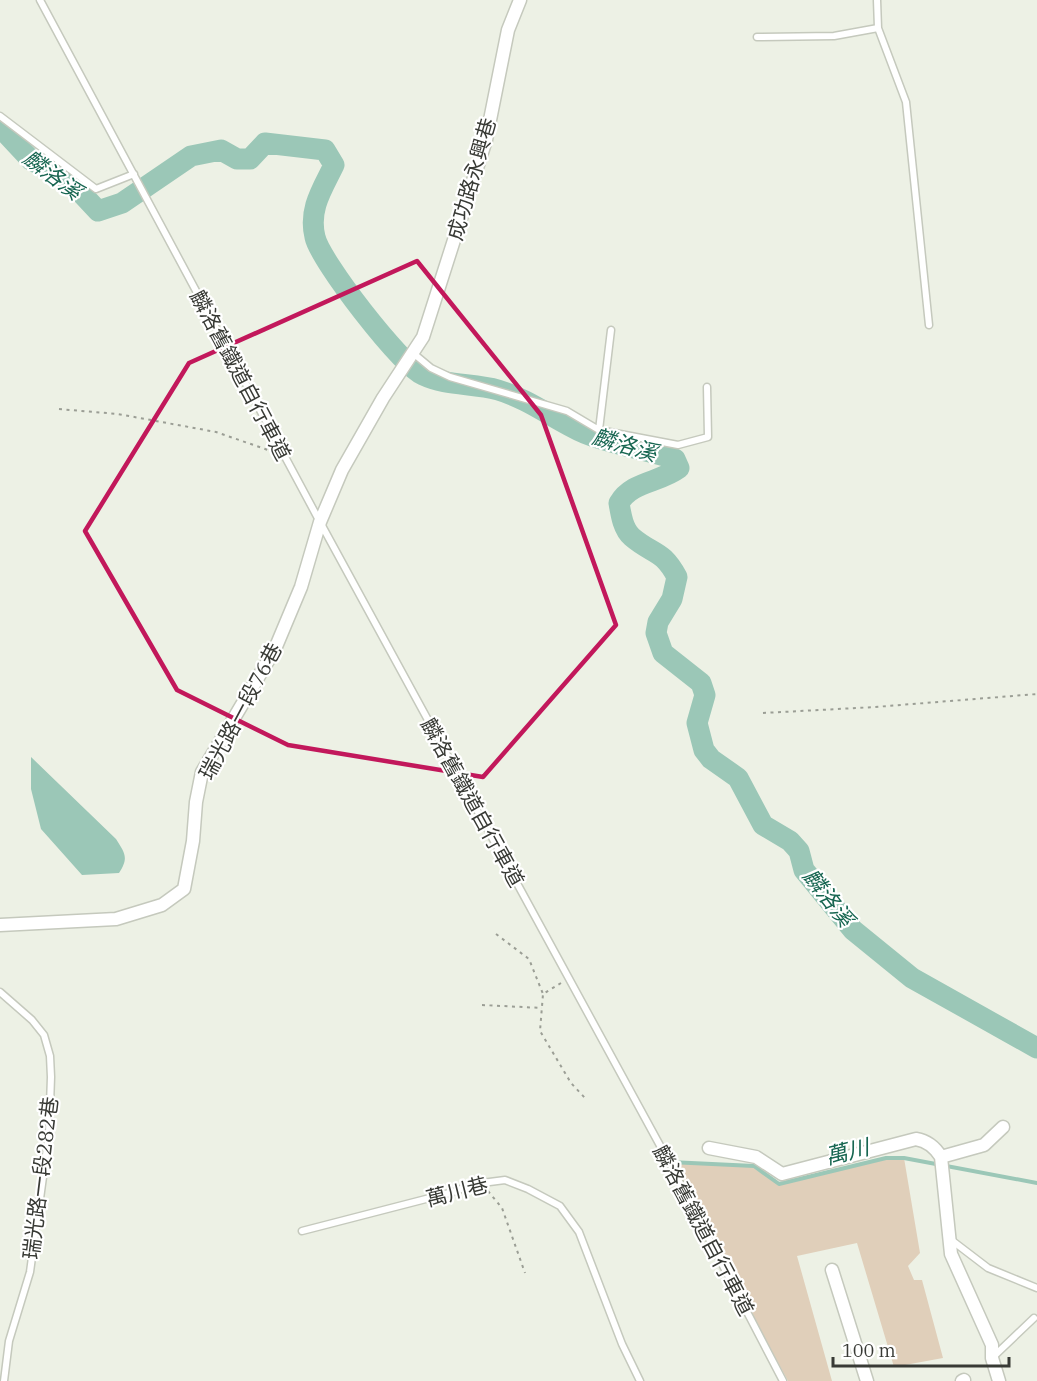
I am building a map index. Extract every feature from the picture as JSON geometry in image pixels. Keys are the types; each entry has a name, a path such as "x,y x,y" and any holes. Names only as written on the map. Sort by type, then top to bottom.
{"street":[{"name":"成功路永興巷","path":"383,398 423,337 486,140 508,30 520,0"},
{"name":"瑞光路一段76巷","path":"0,925 116,919 162,906 184,889 202,772 275,649 301,587 320,522 342,470 383,398"},
{"path":"941,1157 984,1145 1004,1127"},
{"path":"709,1148 756,1157 782,1174 916,1139 925,1141 935,1149 941,1157 951,1254 992,1345 992,1358 999,1381"},
{"path":"832,1270 867,1381"}],"lane":[{"path":"0,116 96,189 134,175 40,0"},
{"path":"877,0 878,27 906,102 929,325"},
{"path":"757,36 834,36 878,27"},
{"name":"麟洛舊鐵道自行車道","path":"134,175 320,522 669,1162 783,1381"},
{"path":"599,430 611,330"},
{"path":"412,353 431,368 450,377 567,411 599,430 678,445 708,437 707,387"},
{"name":"瑞光路一段282巷","path":"0,992 32,1020 44,1035 50,1056 51,1077 49,1133 30,1272 9,1341 4,1381"},
{"name":"萬川巷","path":"302,1231 482,1183 505,1180 528,1189 560,1206 579,1232 622,1344 640,1381"},
{"path":"950,1239 988,1268 1037,1288"},
{"path":"992,1358 1034,1318"}],"path":[{"path":"59,409 118,414 216,432 285,456"},
{"path":"763,713 1037,694"},
{"path":"496,934 529,959 543,994 540,1031 572,1083 585,1098"},
{"path":"543,994 569,978"},
{"path":"482,1005 542,1008"},
{"path":"482,1183 502,1208 525,1272"}],"highlighted area":[{"path":"417,261 541,415 616,625 483,777 288,745 177,690 85,531 189,363"}],"shaded area":[{"path":"31,757 116,839 125,856 119,873 82,875 41,829 31,789"},
{"path":"886,1158 904,1158 920,1253 908,1266 914,1280 922,1280 943,1358 894,1367 857,1243 797,1256 832,1381 788,1381 669,1162 754,1166 779,1184"}],"waterway":[{"name":"麟洛溪","path":"0,127 31,160 70,181 98,211 122,203 191,156 221,150 237,159 250,159 265,143 325,150 334,165 315,208 313,217 315,237 320,249 346,289 380,333 412,367 432,379 498,390 531,404 584,433 675,459 679,468 631,490 619,503 623,522 629,534 667,561 677,577 672,599 658,622 656,633 663,653 701,683 705,695 697,723 704,750 711,759 738,778 763,825 790,841 799,851 804,870 853,930 912,978 1037,1048"},
{"name":"萬川","path":"670,1162 754,1166 779,1184 886,1158 904,1158 1037,1183"}]}
